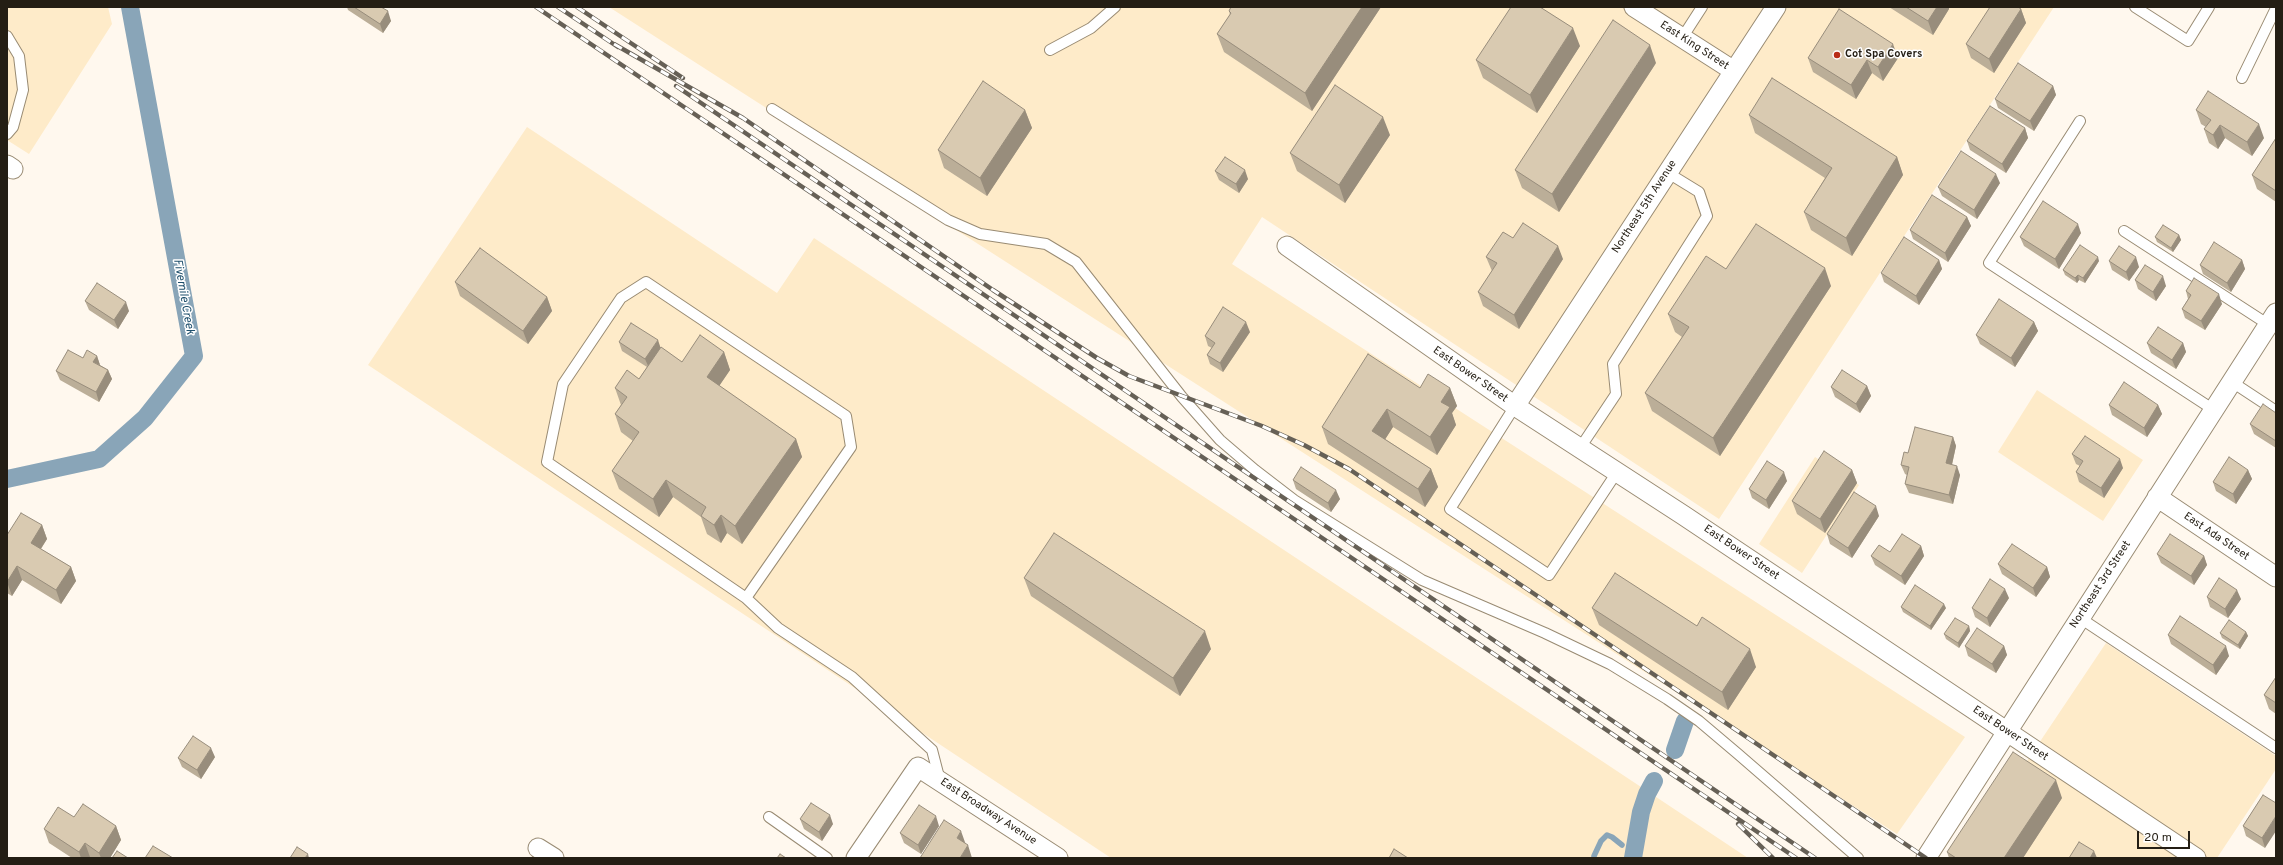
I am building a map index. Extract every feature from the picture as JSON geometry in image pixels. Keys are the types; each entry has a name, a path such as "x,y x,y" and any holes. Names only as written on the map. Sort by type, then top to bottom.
{"street":[{"name":"East King Street","path":"1634,7 1734,71"},
{"name":"Northeast 5th Avenue","path":"1515,406 1776,7"},
{"name":"East Bower Street","path":"1287,246 1515,406 1618,472 2196,858"},
{"name":"Northeast 3rd Street","path":"1926,858 2272,319"},
{"name":"East Ada Street","path":"2157,497 2276,577"},
{"name":"East Broadway Avenue","path":"856,858 918,767 1058,858"},
{"path":"538,848 554,858"}],"lane":[{"path":"1050,50 1091,28 1115,7"},
{"path":"1682,38 1702,7"},
{"path":"2135,7 2188,41 2209,7"},
{"path":"2242,78 2276,8"},
{"path":"7,36 19,56 23,90 12,127 7,134"},
{"path":"772,109 948,220 980,234 1046,244 1076,262 1182,397 1220,440 1266,479 1294,500 1422,580 1545,633 1603,661 1667,699 1699,721 1858,858"},
{"path":"2080,122 1989,263 2214,410"},
{"path":"1580,448 1616,394 1613,364 1707,216 1699,192 1668,173"},
{"path":"2124,231 2272,319"},
{"path":"746,598 851,447 846,416 646,282 621,298 563,384 547,462 746,598 778,628 852,677 915,732 932,750 940,781"},
{"path":"2232,382 2276,411"},
{"path":"1515,406 1450,509 1549,575 1618,472"},
{"path":"2080,618 2276,748"},
{"path":"769,817 827,858"}],"shaded area":[{"path":"7,7 108,7 112,24 29,154 7,140"},
{"path":"609,7 2054,7 1719,519 1262,217 1232,264 1965,737 1897,834"},
{"path":"527,127 777,293 814,238 1748,858 1111,858 368,365"},
{"path":"2037,390 2143,460 2103,521 1998,452"},
{"path":"1815,457 1859,485 1802,573 1759,544"},
{"path":"2106,643 2276,756 2276,769 2217,858 1962,858"}],"building":[{"path":"354,7 381,7 388,11 380,24"},
{"path":"1231,7 1362,7 1305,93 1217,34 1231,13 1229,11"},
{"path":"1511,7 1540,7 1573,28 1530,95 1476,60"},
{"path":"1906,7 1937,7 1928,21"},
{"path":"1990,7 2018,7 2021,9 1989,59 1966,44"},
{"path":"1839,9 1893,44 1878,67 1867,60 1851,85 1808,58"},
{"path":"1613,20 1650,45 1552,194 1515,170"},
{"path":"2018,63 2053,86 2030,121 1995,99"},
{"path":"1772,78 1897,157 1846,238 1804,212 1832,168 1749,115"},
{"path":"983,81 1025,110 980,178 938,150"},
{"path":"1335,85 1383,117 1339,185 1290,153"},
{"path":"2208,91 2259,124 2247,142 2220,125 2213,135 2204,129 2211,120 2196,110"},
{"path":"1990,106 2025,128 2002,164 1967,141"},
{"path":"2276,138 2276,191 2252,175"},
{"path":"1961,151 1996,174 1974,210 1938,187"},
{"path":"1225,157 1245,170 1236,184 1215,171"},
{"path":"1932,195 1967,217 1945,253 1910,230"},
{"path":"2043,201 2078,224 2055,259 2020,237"},
{"path":"1523,223 1558,246 1514,315 1478,292 1497,263 1486,257 1503,232 1513,238"},
{"path":"1756,224 1825,268 1713,438 1645,393 1689,327 1668,314 1706,256 1726,269"},
{"path":"2163,225 2179,235 2171,248 2155,237"},
{"path":"1904,237 1939,260 1916,296 1881,273"},
{"path":"2214,242 2242,260 2227,283 2200,265"},
{"path":"2080,245 2098,257 2083,278 2078,275 2075,278 2063,270"},
{"path":"2119,246 2136,257 2126,272 2109,261"},
{"path":"480,248 547,297 523,331 455,282"},
{"path":"2145,265 2163,276 2153,292 2135,280"},
{"path":"2194,278 2219,294 2201,321 2182,309 2191,295 2186,291"},
{"path":"97,283 126,302 114,320 85,301"},
{"path":"1999,299 2034,322 2011,358 1976,335"},
{"path":"1223,307 1246,322 1220,363 1207,355 1215,343 1205,336"},
{"path":"631,323 658,340 645,359 619,342"},
{"path":"2158,327 2183,343 2172,360 2147,343"},
{"path":"700,335 724,352 707,377 796,439 735,526 721,515 714,525 701,516 706,507 666,480 653,499 612,471 639,432 615,414 627,397 615,388 627,370 639,379 661,347 682,362"},
{"path":"68,350 83,358 87,350 97,356 93,362 108,370 96,392 56,371"},
{"path":"1368,354 1420,388 1428,374 1450,388 1441,402 1450,407 1430,437 1387,409 1372,431 1431,469 1418,489 1322,427"},
{"path":"1842,370 1867,386 1856,404 1831,387"},
{"path":"2124,382 2158,405 2144,428 2109,405"},
{"path":"2263,404 2276,413 2276,441 2250,424"},
{"path":"1915,427 1953,437 1946,463 1957,466 1949,495 1905,484 1909,467 1901,465 1904,452 1908,453"},
{"path":"2085,436 2120,459 2101,488 2076,472 2083,461 2072,454"},
{"path":"1824,451 1852,470 1820,519 1792,501"},
{"path":"2229,457 2248,470 2233,494 2213,482"},
{"path":"1767,461 1784,472 1766,500 1749,489"},
{"path":"1301,467 1336,490 1328,503 1293,480"},
{"path":"1854,492 1876,506 1848,548 1827,534"},
{"path":"21,513 42,525 31,543 71,567 56,590 17,566 7,582 7,535"},
{"path":"1054,533 1205,631 1173,678 1024,578"},
{"path":"1902,534 1921,546 1901,576 1871,556 1879,545 1890,552"},
{"path":"2170,534 2204,556 2191,576 2157,554"},
{"path":"2012,544 2047,567 2033,588 1998,564"},
{"path":"1615,573 1697,626 1702,617 1750,649 1722,692 1592,608"},
{"path":"2219,578 2237,590 2225,609 2207,597"},
{"path":"1990,579 2005,589 1987,618 1972,608"},
{"path":"1915,585 1944,604 1930,626 1901,607"},
{"path":"2180,616 2226,646 2213,665 2168,635"},
{"path":"1955,618 1969,626 1958,643 1944,634"},
{"path":"2229,620 2246,632 2238,645 2220,633"},
{"path":"1977,628 2004,646 1992,664 1965,646"},
{"path":"2276,677 2276,703 2264,695"},
{"path":"193,736 211,748 197,770 178,758"},
{"path":"2013,752 2056,780 2004,858 1956,858 1947,852"},
{"path":"2263,795 2276,803 2276,816 2262,838 2243,826"},
{"path":"811,803 830,815 819,832 800,819"},
{"path":"83,804 116,826 99,853 85,843 79,852 44,829 58,807 74,817"},
{"path":"919,805 936,816 918,845 900,833"},
{"path":"944,820 961,831 957,838 968,845 960,858 920,858"},
{"path":"2079,842 2094,851 2090,858 2069,858"},
{"path":"153,846 173,858 145,858"},
{"path":"297,847 308,854 305,858 290,858"},
{"path":"1394,849 1408,858 1389,858"},
{"path":"117,851 128,858 112,858"},
{"path":"780,854 786,858 777,858"}],"waterway":[{"name":"Fivemile Creek","path":"7,479 99,459 145,418 194,356 130,7"},
{"path":"1675,750 1685,721"},
{"path":"1633,858 1641,812 1647,794 1654,781"},
{"path":"1594,856 1601,841 1607,835 1622,845"}],"railway":[{"path":"536,7 1796,858"},
{"path":"558,7 618,47"},
{"path":"577,7 683,78"},
{"path":"614,44 743,118 993,290 1097,358 1129,376 1262,426 1304,445 1349,469 1926,858"},
{"path":"676,86 1815,858"},
{"path":"1738,824 1773,858"}],"place":[{"name":"Cot Spa Covers","path":"1837,55"}]}
